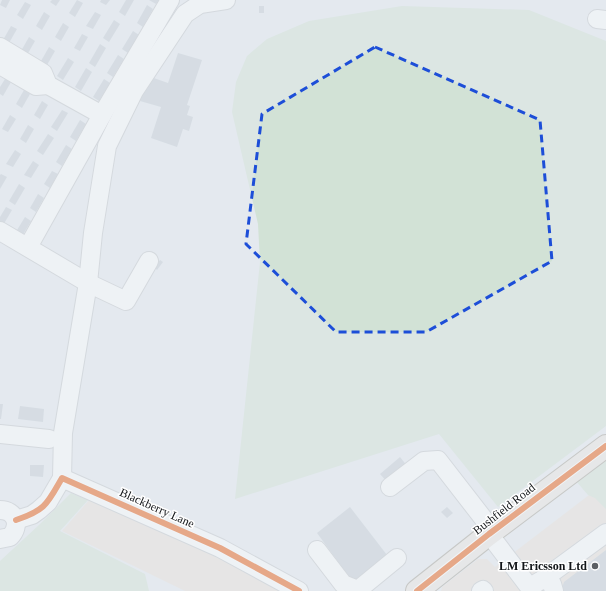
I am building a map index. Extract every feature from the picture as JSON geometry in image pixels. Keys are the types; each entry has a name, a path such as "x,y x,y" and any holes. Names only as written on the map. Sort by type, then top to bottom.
{"main road":[{"name":"Bushfield Road","path":"424,589 488,535 606,446"}],"street":[{"path":"28,247 102,115 170,0"},
{"path":"16,520 32,515 48,502 62,478 62,433 88,283 93,233 107,146 134,91 185,14 200,4 226,0"},
{"path":"0,47 43,73 48,85"},
{"path":"0,64 36,86 48,85 102,115"},
{"path":"0,231 88,283 126,301 149,261"},
{"path":"0,434 49,439"},
{"path":"390,488 424,461 438,460 488,535 536,588 606,532"},
{"name":"Blackberry Lane","path":"62,478 220,548 299,591"},
{"path":"0,510 11,512 17,525 14,534 6,539 0,539"},
{"path":"317,550 340,587 358,590 397,558"}],"highlighted area":[{"path":"375,47 540,120 552,261 426,332 336,332 246,244 262,114"}],"shaded area":[{"path":"606,482 606,591 441,591 442,587 478,559 487,559 495,567"},
{"path":"90,499 199,542 283,591 185,591 62,531"}],"green space":[{"path":"402,6 529,10 606,41 606,426 498,507 439,434 235,499 260,262 258,224 232,112 236,82 247,56 267,39 309,21"},
{"path":"606,459 606,509 595,498 588,495 576,481"},
{"path":"71,493 88,500 60,531 145,574 149,591 0,591 0,561"}],"building":[{"path":"2,0 10,0 6,8 0,5"},
{"path":"52,0 60,0 56,6 50,2"},
{"path":"77,0 83,3 75,17 69,13"},
{"path":"101,0 110,0 106,5 100,2"},
{"path":"126,0 134,0 125,16 119,12"},
{"path":"149,0 159,0 156,4"},
{"path":"25,2 31,5 23,19 17,15"},
{"path":"147,5 153,9 143,27 137,23"},
{"path":"259,6 264,6 264,13 259,13"},
{"path":"44,12 50,16 42,30 36,26"},
{"path":"95,12 101,15 93,29 86,26"},
{"path":"114,20 120,24 109,42 103,38"},
{"path":"63,23 69,27 61,41 55,37"},
{"path":"11,26 17,29 9,43 3,40"},
{"path":"133,31 139,35 128,53 122,49"},
{"path":"82,34 88,37 80,51 74,48"},
{"path":"29,37 35,41 27,55 21,51"},
{"path":"100,44 106,48 95,67 89,63"},
{"path":"49,47 55,51 47,65 41,61"},
{"path":"178,53 202,60 187,105 190,106 187,115 193,117 189,131 183,129 177,147 151,138 161,107 140,101 148,76 168,83"},
{"path":"118,55 124,59 113,77 107,73"},
{"path":"68,58 74,62 63,80 57,76"},
{"path":"86,68 92,72 81,91 75,87"},
{"path":"5,79 11,82 3,96 0,94 0,87"},
{"path":"104,79 110,83 99,101 93,97"},
{"path":"24,90 30,94 22,108 16,104"},
{"path":"42,101 48,105 40,119 34,115"},
{"path":"62,110 68,113 57,131 51,127"},
{"path":"10,115 16,119 8,132 2,129"},
{"path":"80,120 86,124 76,141 70,137"},
{"path":"28,125 34,129 26,143 20,139"},
{"path":"48,134 54,138 43,155 37,151"},
{"path":"66,145 72,149 62,166 56,162"},
{"path":"15,150 21,154 13,167 6,164"},
{"path":"33,161 39,165 31,178 24,175"},
{"path":"52,171 58,174 50,188 44,184"},
{"path":"1,174 7,177 0,189 0,175"},
{"path":"19,184 25,188 15,205 9,201"},
{"path":"38,194 44,198 36,212 30,208"},
{"path":"6,207 12,210 2,227 0,226 0,217"},
{"path":"25,217 31,221 21,238 14,235"},
{"path":"160,260 163,262 157,270 154,267"},
{"path":"0,404 3,404 1,419 0,419"},
{"path":"20,406 44,409 43,422 18,419"},
{"path":"400,457 408,467 388,483 380,474"},
{"path":"30,465 44,465 43,477 30,476"},
{"path":"350,507 387,555 353,582 317,533"},
{"path":"447,507 453,513 447,518 441,512"},
{"name":"LM Ericsson Ltd","path":"606,550 606,591 561,591 564,582"}],"cycle path":[{"path":"417,591 489,534 606,446"},
{"path":"16,520 34,513 45,505 62,478 220,548 299,591"}],"place":[{"name":"LM Ericsson Ltd","path":"595,566"}]}
